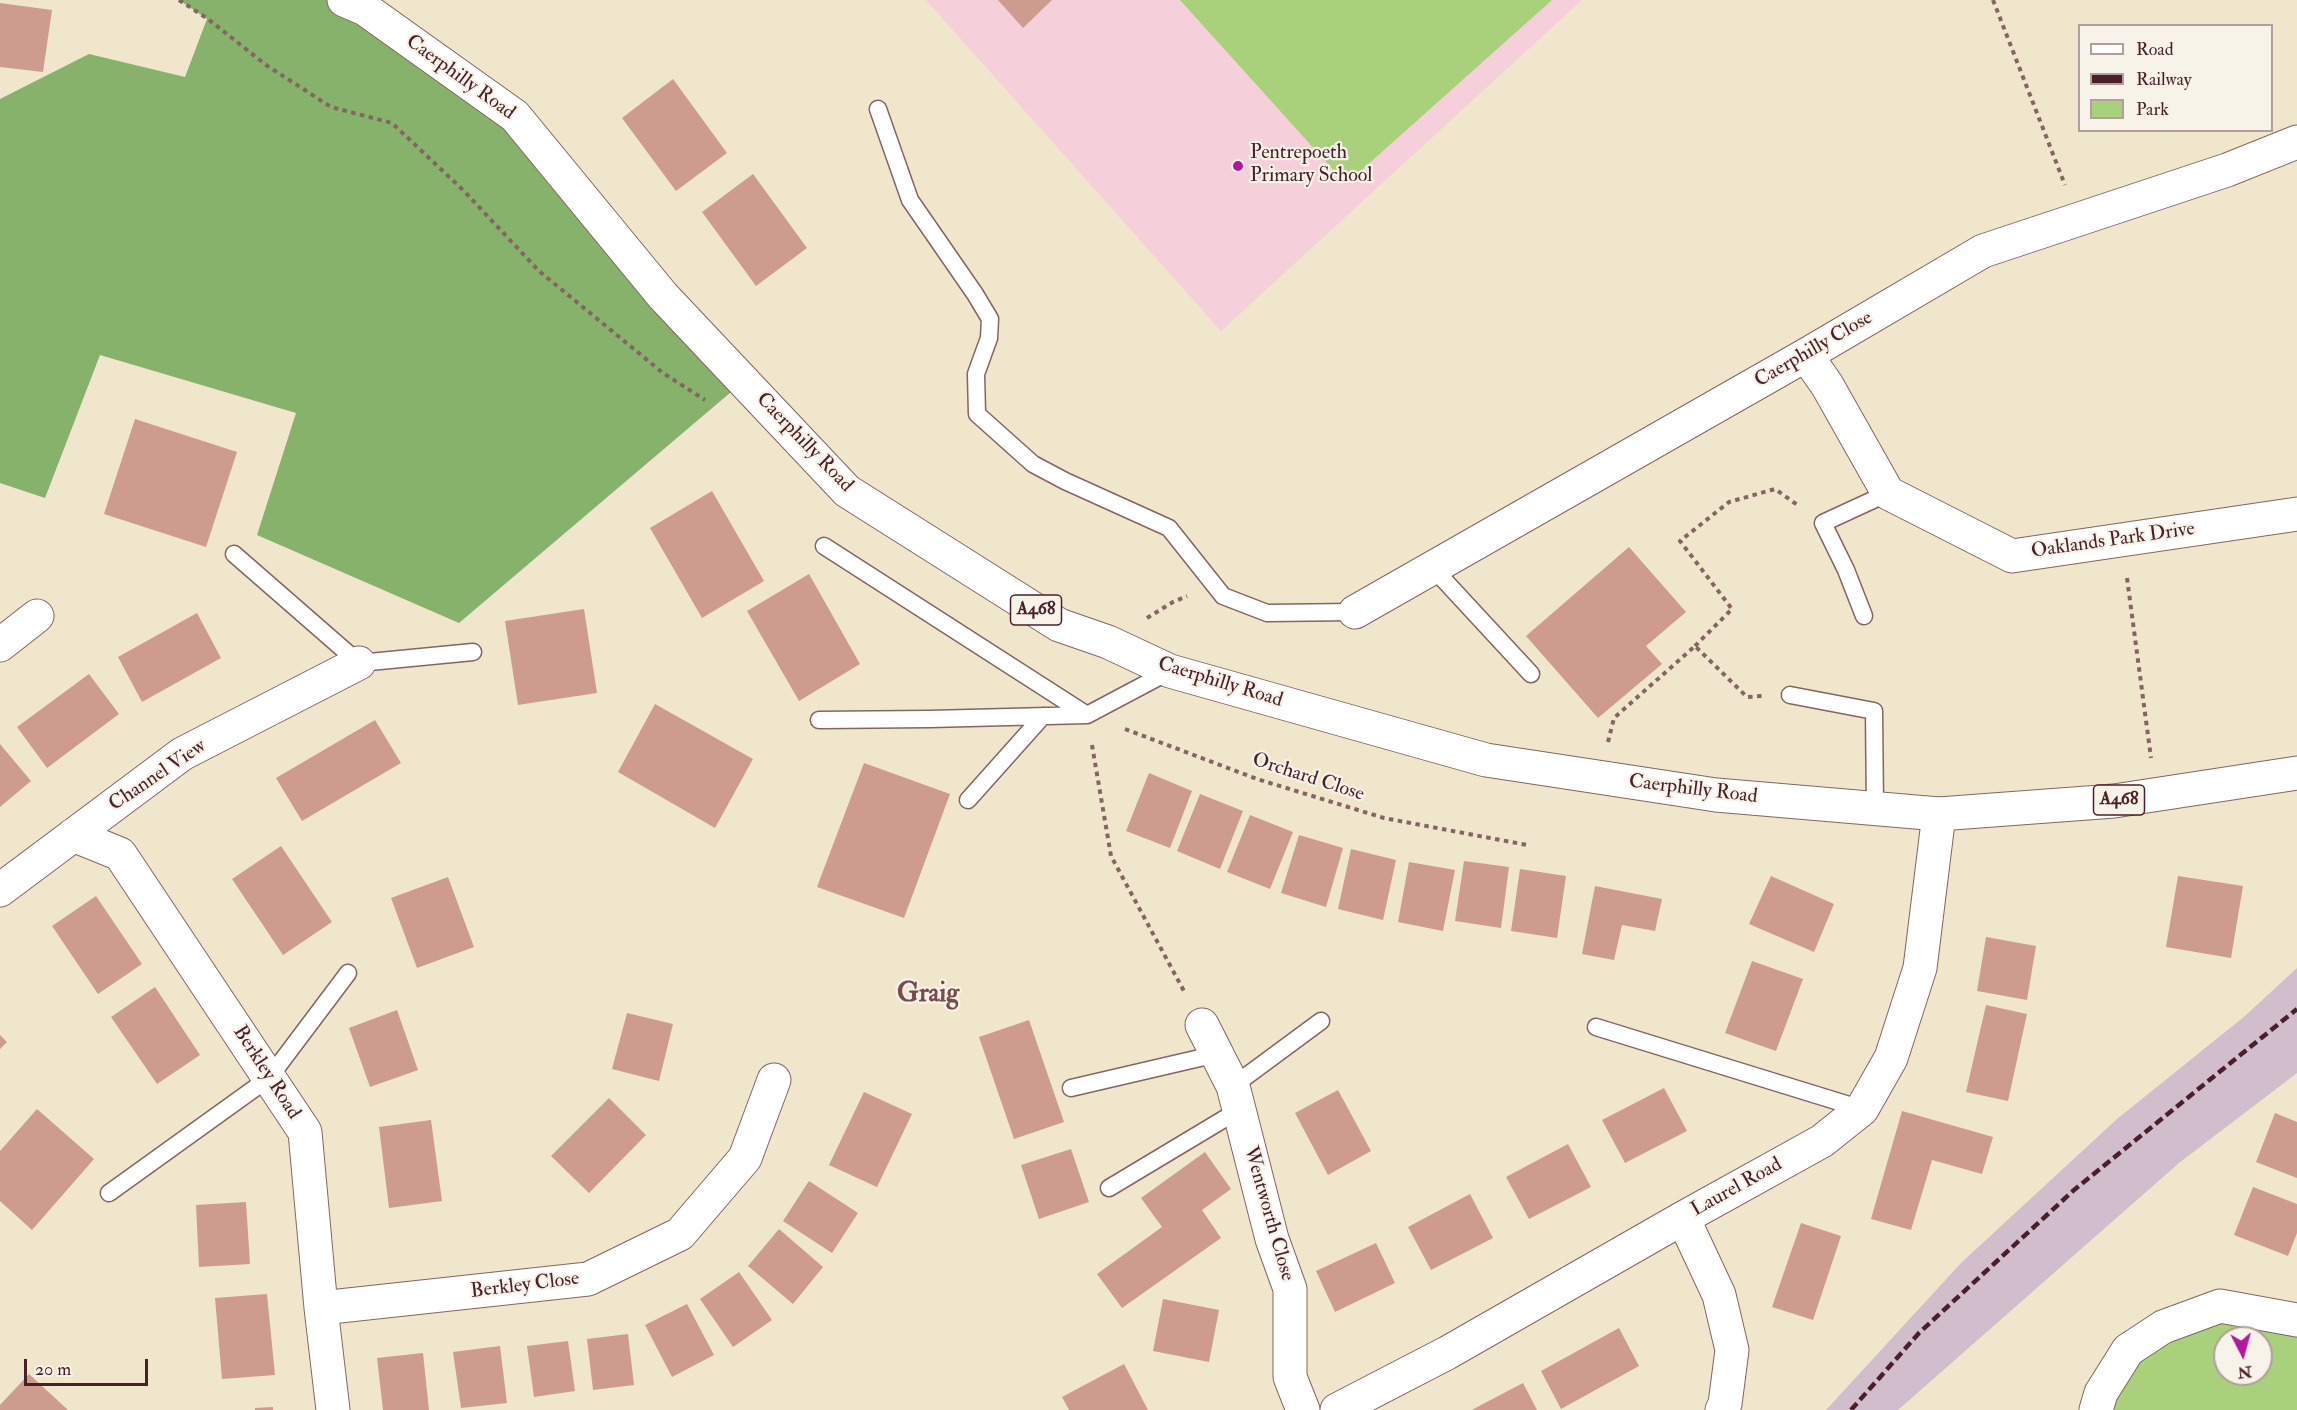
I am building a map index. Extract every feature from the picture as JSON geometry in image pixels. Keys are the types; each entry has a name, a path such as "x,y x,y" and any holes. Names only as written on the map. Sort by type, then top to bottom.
{"street":[{"name":"Caerphilly Road","path":"344,0 365,9 515,116 663,296 847,491 1059,625 1108,642 1170,671 1486,760 1716,795 1939,814 2114,801 2297,773"},
{"name":"Caerphilly Close","path":"1355,612 1806,355 1983,251 2227,170 2297,142"},
{"path":"1806,355 1827,385 1888,493"},
{"name":"Oaklands Park Drive","path":"1888,493 2012,556 2297,514"},
{"path":"0,645 37,616"},
{"name":"Channel View","path":"0,890 182,754 358,663"},
{"name":"Laurel Road","path":"1337,1410 1447,1353 1822,1141 1862,1109 1891,1058 1920,968 1939,814"},
{"name":"Berkley Road","path":"74,835 120,854 305,1132 333,1410"},
{"name":"Wentworth Close","path":"1202,1025 1236,1098 1272,1239 1290,1289 1290,1377 1304,1410"},
{"name":"Berkley Close","path":"321,1308 588,1279 680,1234 745,1158 774,1080"},
{"path":"1683,1218 1719,1295 1732,1350 1725,1404 1722,1410"},
{"path":"2096,1410 2101,1393 2128,1350 2163,1326 2220,1306 2297,1320"}],"lane":[{"path":"878,109 910,200 990,319 989,338 976,374 977,414 1033,464 1169,528 1222,596 1267,613 1355,612"},
{"path":"1864,616 1846,570 1823,523 1888,493"},
{"path":"824,546 1087,715"},
{"path":"234,554 358,663 473,652"},
{"path":"1432,567 1531,674"},
{"path":"819,720 1087,715 1170,671"},
{"path":"1790,695 1874,711 1875,809"},
{"path":"968,800 1043,716"},
{"path":"109,1193 269,1078 348,973"},
{"path":"1109,1188 1236,1098 1321,1021"},
{"path":"1596,1027 1862,1109"},
{"path":"1071,1088 1217,1054"}],"path":[{"path":"179,0 266,65 331,107 392,123 464,191 539,271 663,373 707,401"},
{"path":"1993,0 2078,220"},
{"path":"1614,718 1695,646 1732,609 1680,541 1729,502 1775,489 1823,523"},
{"path":"2122,540 2156,794"},
{"path":"1108,642 1173,602 1214,586"},
{"path":"1695,646 1747,697 1790,695"},
{"path":"1087,715 1111,856 1202,1025"},
{"name":"Orchard Close","path":"1087,715 1257,778 1384,818 1527,845"}],"shaded area":[{"name":"Pentrepoeth Primary School","path":"926,0 1582,0 1221,331"},
{"path":"2297,968 2297,1073 2179,1163 1898,1410 1826,1410 1962,1262 2117,1119 2245,1016"}],"green space":[{"path":"179,0 344,0 515,116 744,381 459,623 257,535 296,413 100,355 45,498 0,483 0,99 89,54 185,77 207,19"},
{"path":"1180,0 1552,0 1346,184"},
{"path":"2220,1306 2297,1320 2297,1410 2096,1410 2128,1350"}],"building":[{"path":"998,0 1052,0 1023,28"},
{"path":"0,3 52,10 43,72 0,67"},
{"path":"673,79 727,153 676,191 622,118"},
{"path":"753,174 807,248 756,286 702,212"},
{"path":"135,419 237,452 206,547 104,514"},
{"path":"712,491 764,581 702,618 650,528"},
{"path":"1629,547 1686,612 1646,646 1662,664 1598,718 1526,636"},
{"path":"809,574 860,664 799,701 747,611"},
{"path":"584,609 597,693 518,705 505,621"},
{"path":"197,613 221,658 142,702 118,657"},
{"path":"89,674 119,714 47,768 17,727"},
{"path":"655,704 753,759 715,828 618,772"},
{"path":"375,720 401,763 302,821 276,778"},
{"path":"0,744 31,781 0,807"},
{"path":"864,763 950,794 904,918 817,887"},
{"path":"1149,773 1192,791 1170,848 1126,831"},
{"path":"1200,794 1243,811 1220,869 1177,851"},
{"path":"1250,815 1293,832 1270,889 1227,872"},
{"path":"1299,835 1343,848 1326,907 1281,893"},
{"path":"281,846 332,922 283,955 232,879"},
{"path":"1351,849 1396,860 1383,920 1338,909"},
{"path":"1464,861 1509,867 1501,928 1455,921"},
{"path":"1409,862 1455,870 1443,931 1398,922"},
{"path":"1520,869 1566,876 1557,938 1511,931"},
{"path":"1771,876 1834,904 1814,952 1749,924"},
{"path":"2178,876 2243,886 2231,958 2166,947"},
{"path":"448,877 474,947 417,968 391,898"},
{"path":"1595,886 1662,899 1655,931 1622,925 1614,960 1582,954"},
{"path":"96,896 142,964 98,994 52,926"},
{"path":"1986,937 2036,946 2027,1000 1977,991"},
{"path":"1752,961 1803,979 1776,1051 1725,1033"},
{"path":"155,987 200,1055 157,1084 111,1017"},
{"path":"1986,1005 2027,1014 2008,1101 1966,1092"},
{"path":"397,1010 418,1070 370,1087 349,1028"},
{"path":"627,1013 673,1024 659,1081 612,1069"},
{"path":"1029,1020 1064,1122 1014,1139 979,1037"},
{"path":"0,1035 7,1042 0,1049"},
{"path":"1664,1088 1687,1131 1625,1163 1602,1120"},
{"path":"1338,1090 1371,1151 1328,1175 1295,1113"},
{"path":"864,1092 912,1114 877,1187 829,1165"},
{"path":"609,1098 646,1135 589,1193 551,1156"},
{"path":"37,1109 94,1159 32,1230 0,1201 0,1151"},
{"path":"1902,1111 1993,1137 1982,1174 1932,1160 1911,1230 1871,1219"},
{"path":"2275,1113 2297,1122 2297,1178 2256,1162"},
{"path":"431,1120 442,1201 389,1208 379,1127"},
{"path":"1568,1144 1591,1187 1529,1219 1506,1177"},
{"path":"1071,1149 1089,1202 1039,1219 1021,1165"},
{"path":"1205,1152 1231,1189 1202,1210 1221,1238 1122,1308 1097,1274 1162,1227 1141,1198"},
{"path":"809,1181 858,1213 832,1253 783,1221"},
{"path":"2253,1187 2297,1204 2297,1233 2288,1256 2234,1235"},
{"path":"1470,1194 1493,1238 1431,1270 1408,1227"},
{"path":"246,1202 250,1264 199,1267 196,1205"},
{"path":"1801,1223 1841,1236 1813,1320 1772,1307"},
{"path":"779,1229 823,1267 793,1304 748,1266"},
{"path":"1376,1243 1395,1283 1335,1312 1316,1271"},
{"path":"739,1272 772,1320 733,1347 700,1299"},
{"path":"267,1294 275,1375 222,1379 215,1298"},
{"path":"1163,1299 1219,1310 1209,1362 1153,1351"},
{"path":"687,1304 714,1355 672,1377 645,1325"},
{"path":"1619,1328 1639,1366 1561,1409 1541,1371"},
{"path":"628,1334 634,1385 593,1390 587,1339"},
{"path":"568,1341 575,1391 534,1397 527,1346"},
{"path":"500,1346 507,1403 461,1408 453,1352"},
{"path":"423,1353 429,1410 383,1410 377,1358"},
{"path":"1124,1364 1148,1410 1069,1410 1062,1397"},
{"path":"29,1374 68,1410 0,1410 0,1405"},
{"path":"1523,1383 1537,1410 1472,1410 1481,1405"},
{"path":"273,1407 273,1410 255,1410 255,1408"}],"railway":[{"path":"1851,1410 1919,1333 2074,1190 2297,1009"}],"place":[{"name":"Pentrepoeth Primary School","path":"1238,166"}],"district":[{"name":"Graig","path":"928,995"}]}
